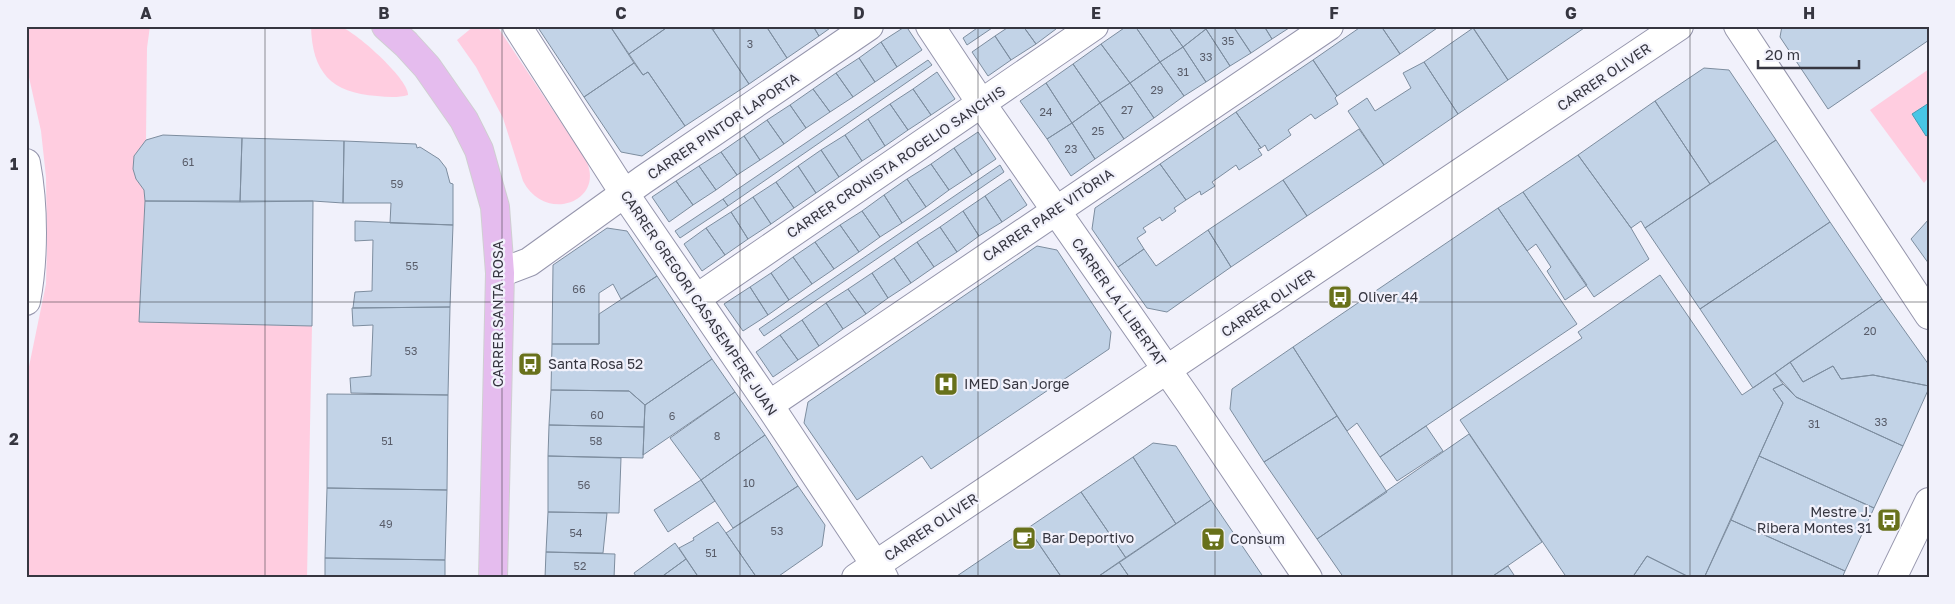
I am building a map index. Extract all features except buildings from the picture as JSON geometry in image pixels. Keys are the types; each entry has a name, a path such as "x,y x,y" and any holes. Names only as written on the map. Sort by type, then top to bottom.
{"main road":[{"name":"CARRER SANTA ROSA","path":"386,26 427,66 464,120 479,150 495,207 500,273 493,578"}],"street":[{"name":"CARRER GREGORI CASASEMPERE JUAN","path":"517,26 624,193 769,405 872,573"},
{"name":"CARRER PINTOR LAPORTA","path":"500,273 529,262 624,193 870,26"},
{"name":"CARRER LA LLIBERTAT","path":"930,26 1308,578"},
{"name":"CARRER CRONISTA ROGELIO SANCHIS","path":"697,298 1094,26"},
{"name":"CARRER PARE VITÒRIA","path":"769,405 1328,26"},
{"name":"CARRER OLIVER","path":"872,573 1118,401 1680,26"},
{"path":"1738,26 1929,315"},
{"path":"26,163 31,222 30,266 26,302"},
{"path":"1892,578 1929,502"}],"shaded area":[{"path":"26,26 150,26 147,48 146,140 134,156 133,169 136,179 144,190 145,201 139,322 312,326 307,578 26,578 26,381 46,284 47,246 46,177 41,131 26,64"},
{"path":"311,26 339,26 356,36 380,56 400,78 408,95 392,97 361,94 336,85 320,68 312,42"},
{"path":"474,26 497,26 586,160 590,175 588,187 581,196 570,202 558,204 545,202 533,194 523,181 503,118 476,67 457,40"},
{"path":"1929,69 1929,177 1924,183 1870,110"}],"water":[{"path":"1929,103 1929,134 1926,136 1912,114"}],"place":[{"name":"Oliver 44","path":"1340,297"},
{"name":"Santa Rosa 52","path":"530,364"},
{"name":"IMED San Jorge","path":"946,384"},
{"name":"Mestre J. Ribera Montes 31","path":"1889,520"},
{"name":"Bar Deportivo","path":"1024,538"},
{"name":"Consum","path":"1213,539"}]}
